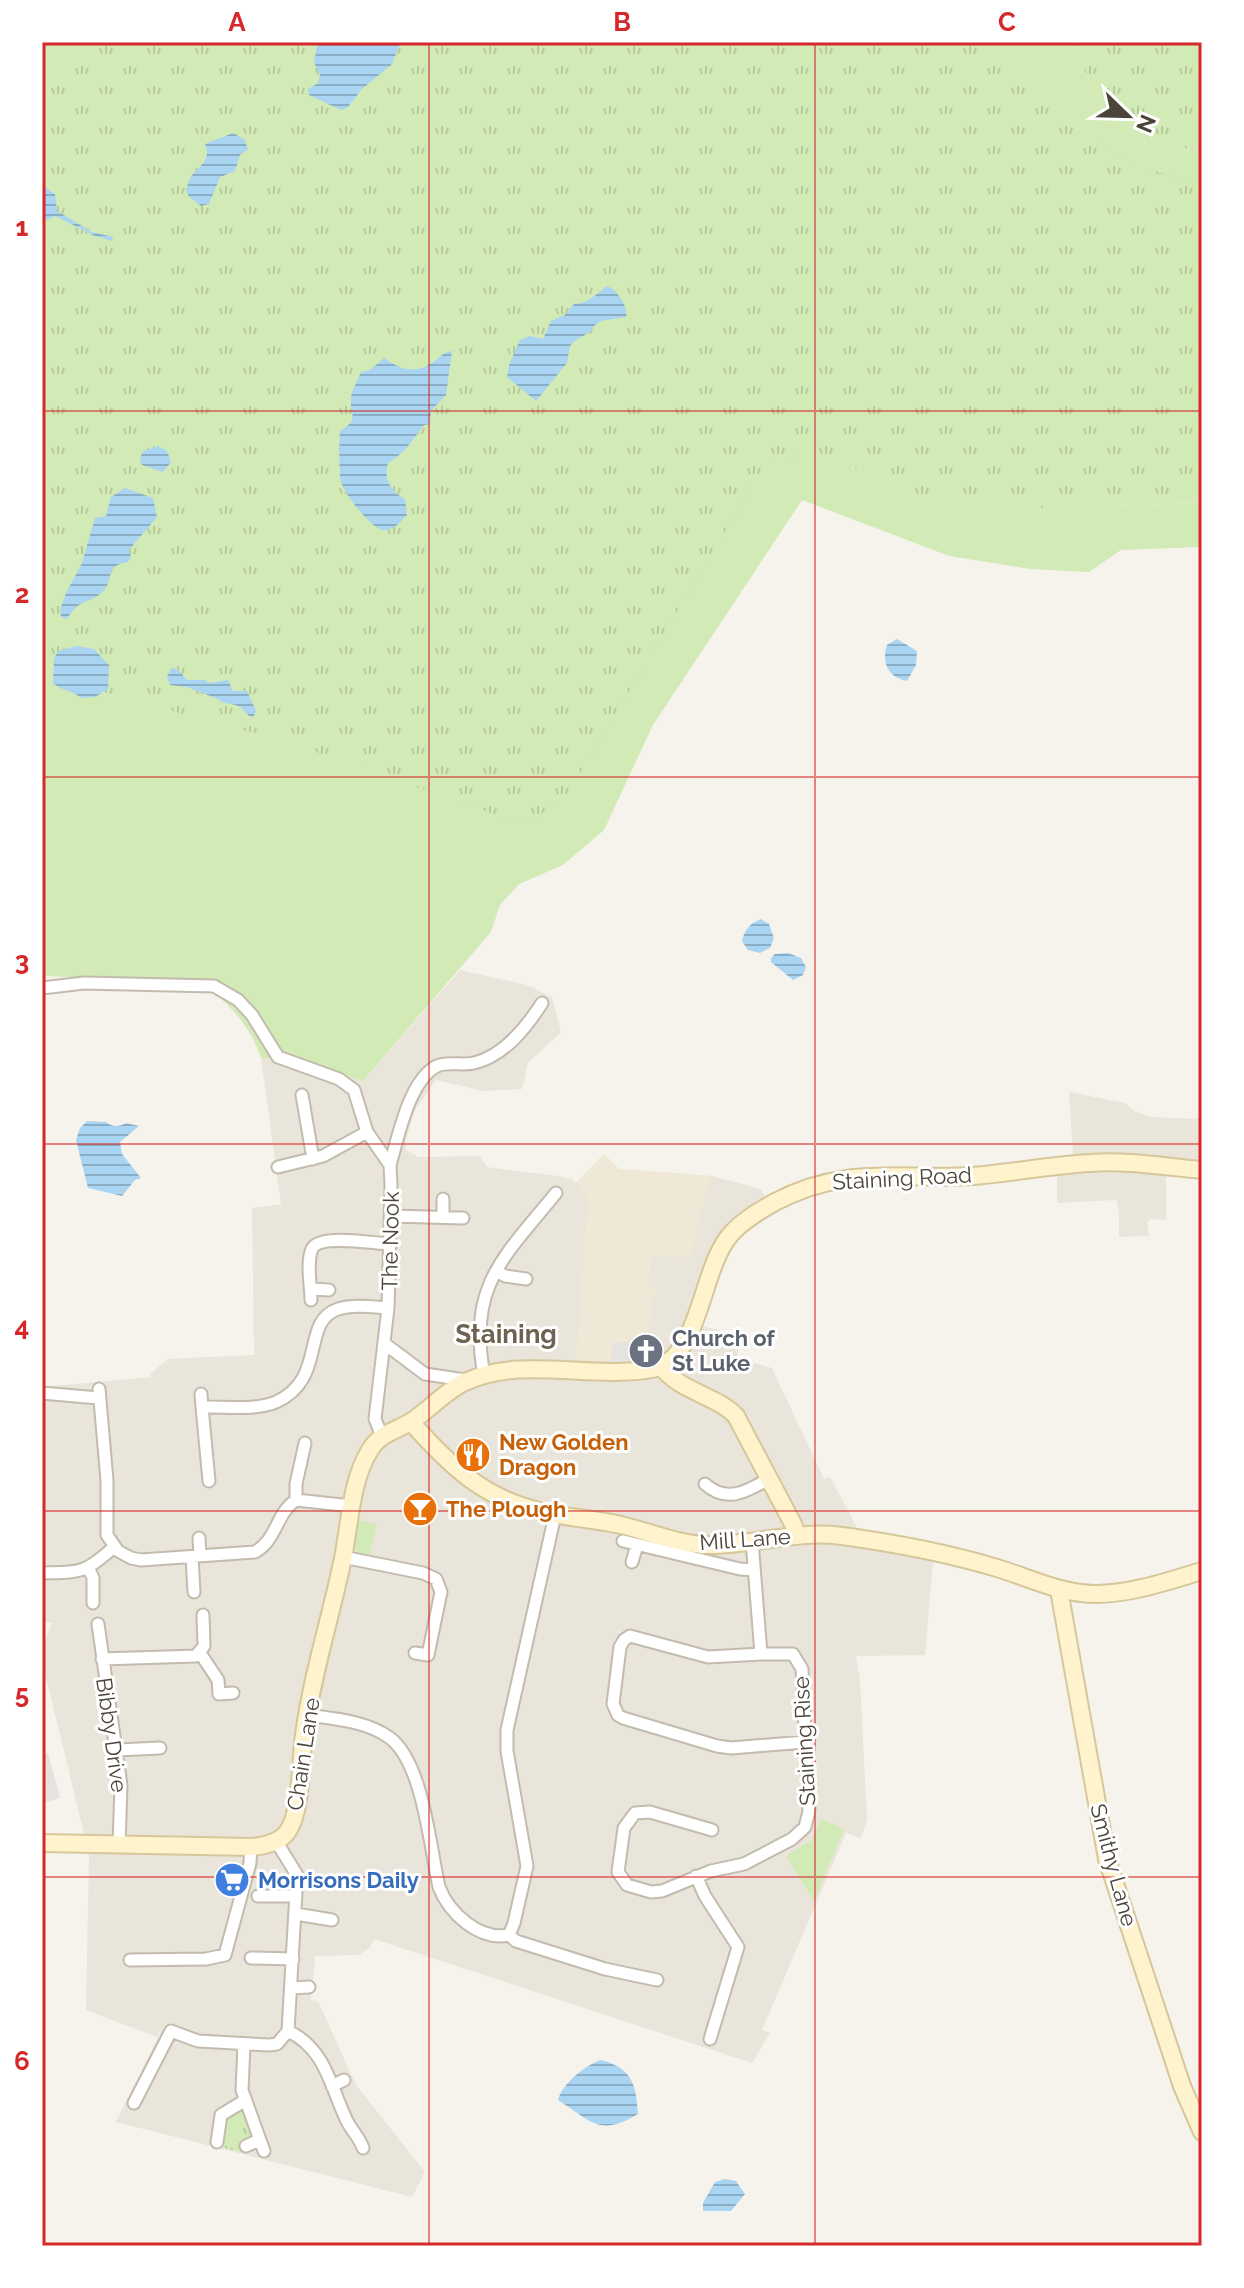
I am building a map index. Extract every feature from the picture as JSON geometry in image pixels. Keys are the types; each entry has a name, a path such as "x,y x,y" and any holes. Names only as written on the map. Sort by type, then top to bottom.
{"street":[{"name":"The Nook","path":"42,988 84,983 214,986 238,1000 252,1015 278,1057 349,1084 354,1090 367,1132 390,1165 388,1308 375,1419 382,1436"},
{"path":"390,1165 408,1105 429,1072 442,1065 474,1063 499,1051 524,1028 542,1003"},
{"path":"302,1095 313,1159"},
{"path":"278,1167 331,1152 367,1132"},
{"name":"Staining Road","path":"661,1366 674,1356 690,1333 713,1264 732,1233 753,1214 804,1188 829,1180 859,1176 972,1176 1090,1163 1202,1170"},
{"path":"484,1375 479,1314 485,1293 496,1271 556,1193"},
{"path":"443,1199 443,1217"},
{"path":"391,1216 463,1218"},
{"path":"329,1290 311,1295 310,1251 321,1241 391,1244"},
{"path":"496,1271 505,1276 526,1279"},
{"path":"209,1481 202,1401 259,1406 274,1402 296,1387 307,1372 316,1331 328,1314 349,1307 388,1308"},
{"path":"385,1344 425,1374 467,1381"},
{"path":"382,1436 411,1422 467,1381 484,1375 534,1369 617,1372 661,1366 672,1377 731,1411 742,1424 797,1535"},
{"path":"42,1393 98,1393 107,1480 106,1529 114,1547 131,1558 247,1554 262,1548 272,1537 286,1508 296,1500 352,1506"},
{"name":"Mill Lane","path":"411,1422 455,1469 474,1483 515,1504 555,1515 625,1526 681,1542 712,1545 797,1535 840,1536 934,1552 996,1567 1059,1590 1107,1594 1202,1571"},
{"name":"Chain Lane","path":"276,1841 288,1831 294,1818 307,1715 352,1506 364,1460 382,1436"},
{"path":"296,1500 296,1484 307,1458 305,1443"},
{"path":"705,1484 715,1492 735,1495 770,1478"},
{"path":"509,1935 527,1866 507,1751 507,1730 555,1515"},
{"path":"194,1592 199,1538"},
{"path":"623,1541 754,1570"},
{"path":"752,1541 761,1654"},
{"path":"632,1562 637,1545"},
{"path":"42,1573 89,1569 114,1547"},
{"path":"343,1557 423,1573 436,1579 441,1592 440,1602 428,1655 415,1653"},
{"path":"89,1569 93,1578 93,1603"},
{"name":"Smithy Lane","path":"1059,1590 1107,1859 1182,2086 1202,2132"},
{"path":"102,1659 193,1657 200,1653 204,1642 203,1615"},
{"name":"Bibby Drive","path":"98,1624 117,1750 122,1803 119,1846"},
{"name":"Staining Rise","path":"712,1830 650,1812 635,1813 624,1828 618,1868 620,1878 627,1885 651,1892 662,1891 696,1876 744,1864 799,1834 805,1827 809,1811 805,1742 800,1662 788,1653 708,1657 630,1636 624,1640 620,1647 613,1704 614,1710 623,1718 731,1748 805,1742"},
{"path":"200,1653 218,1680 219,1694 233,1693"},
{"path":"307,1715 369,1727 389,1737 403,1751 417,1779 443,1899 467,1924 509,1935 516,1941 605,1969 657,1980"},
{"path":"117,1750 160,1748"},
{"path":"696,1842 700,1827"},
{"path":"42,1843 74,1841 119,1846 251,1847 276,1841 297,1875 288,2031 277,2044 244,2044 192,2040 174,2026 134,2103"},
{"path":"130,1960 225,1955 250,1863 251,1847"},
{"path":"696,1876 705,1896 738,1947 710,2039"},
{"path":"258,1896 296,1896"},
{"path":"296,1914 332,1920"},
{"path":"251,1958 293,1959"},
{"path":"292,1988 309,1987"},
{"path":"715,2024 729,2028"},
{"path":"288,2031 312,2046 347,2123 359,2137 363,2148"},
{"path":"244,2044 241,2078 244,2101 262,2146 246,2146"},
{"path":"332,2086 344,2080"},
{"path":"217,2142 221,2115 244,2101"}],"shaded area":[{"path":"460,970 527,985 552,997 561,1032 528,1063 522,1089 484,1091 436,1080 415,1110 406,1150 419,1157 480,1156 487,1167 559,1176 576,1183 604,1154 619,1169 712,1176 761,1189 770,1205 740,1224 695,1324 741,1336 737,1358 772,1368 824,1479 830,1477 860,1533 934,1552 925,1655 856,1656 860,1679 867,1819 861,1838 846,1833 762,2030 770,2033 752,2063 374,1939 370,1947 359,1955 315,1956 311,2000 318,2001 356,2085 425,2172 412,2197 116,2122 165,2023 157,2037 86,2010 89,1854 43,1665 42,1647 52,1623 42,1622 42,1387 151,1377 151,1373 168,1359 254,1355 252,1208 281,1204 261,1058 295,1059 363,1081"},
{"path":"1069,1092 1125,1103 1134,1111 1151,1117 1196,1119 1202,1115 1202,1162 1131,1153 1073,1154"},
{"path":"604,1154 619,1169 712,1176 691,1258 652,1254 647,1287 656,1288 644,1342 612,1343 611,1362 576,1360 588,1199 576,1183"},
{"path":"1166,1173 1166,1220 1150,1219 1147,1223 1149,1236 1119,1237 1116,1200 1057,1203 1057,1174"},
{"path":"631,1342 635,1365 611,1363 612,1343"},
{"path":"48,1753 60,1798 42,1803 42,1754"}],"green space":[{"path":"42,42 68,42 42,110"},
{"path":"68,42 982,42 1088,137 1202,185 1202,503 1044,508 939,505 818,453 567,797 525,826 289,743 42,676 42,110"},
{"path":"982,42 1072,42 1100,105 1145,144 1202,150 1202,185 1139,166 1088,137"},
{"path":"1072,42 1202,42 1202,150 1145,144 1100,105"},
{"path":"818,453 939,505 1044,508 1202,503 1202,547 1121,550 1089,572 1030,569 949,556 802,500 653,725 604,830 563,865 519,884 500,905 491,932 363,1081 295,1059 261,1058 244,1024 203,982 42,976 42,676 289,743 525,825 567,796 768,460"},
{"path":"358,1520 377,1524 369,1557 358,1554 353,1546"},
{"path":"821,1819 844,1829 814,1901 786,1856 812,1840"},
{"path":"244,2108 252,2138 243,2144 246,2153 220,2147 224,2123"}],"water":[{"path":"318,42 401,42 392,64 362,89 347,108 341,110 309,95 308,89 318,83 320,75 314,62"},
{"path":"233,133 244,139 248,149 240,155 235,171 220,177 209,204 201,206 189,197 186,190 190,179 206,159 205,144"},
{"path":"45,187 55,194 57,211 92,232 113,237 112,241 55,216 42,219 42,191"},
{"path":"607,286 621,299 626,308 626,317 601,321 576,340 570,346 567,363 536,401 507,377 520,340 530,336 543,339 551,321"},
{"path":"452,351 446,395 431,411 430,424 424,425 404,451 388,463 387,479 405,499 407,515 392,528 381,529 374,526 354,504 340,479 340,431 352,420 351,397 354,388 361,372 370,370 384,358 396,366 415,369"},
{"path":"158,446 167,451 171,462 163,472 142,465 140,460 142,452"},
{"path":"125,488 153,498 157,517 129,550 131,557 128,562 112,569 104,590 77,607 67,619 61,617 60,610 82,563 95,518 106,516 111,497"},
{"path":"897,639 917,651 916,665 907,681 891,673 886,663 887,645"},
{"path":"77,646 94,649 109,665 108,689 95,697 81,698 53,683 54,659 58,651"},
{"path":"171,668 177,669 187,680 205,680 209,683 228,680 233,691 247,691 256,711 253,717 237,706 187,687 170,685 167,677"},
{"path":"761,919 769,924 774,938 770,948 760,953 748,950 742,941 748,927"},
{"path":"788,953 801,958 806,967 803,975 793,980 771,962 775,954"},
{"path":"87,1121 139,1126 120,1142 122,1154 141,1178 135,1180 122,1196 88,1188 76,1140 80,1128"},
{"path":"601,2060 626,2073 636,2094 638,2114 614,2125 595,2124 558,2100 575,2076"},
{"path":"725,2179 736,2181 745,2194 731,2211 703,2211 703,2203 715,2182"}],"place":[{"name":"Church of St Luke","path":"646,1351"},
{"name":"New Golden Dragon","path":"473,1455"},
{"name":"The Plough","path":"420,1509"},
{"name":"Morrisons Daily","path":"232,1880"}],"district":[{"name":"Staining","path":"506,1334"}]}
